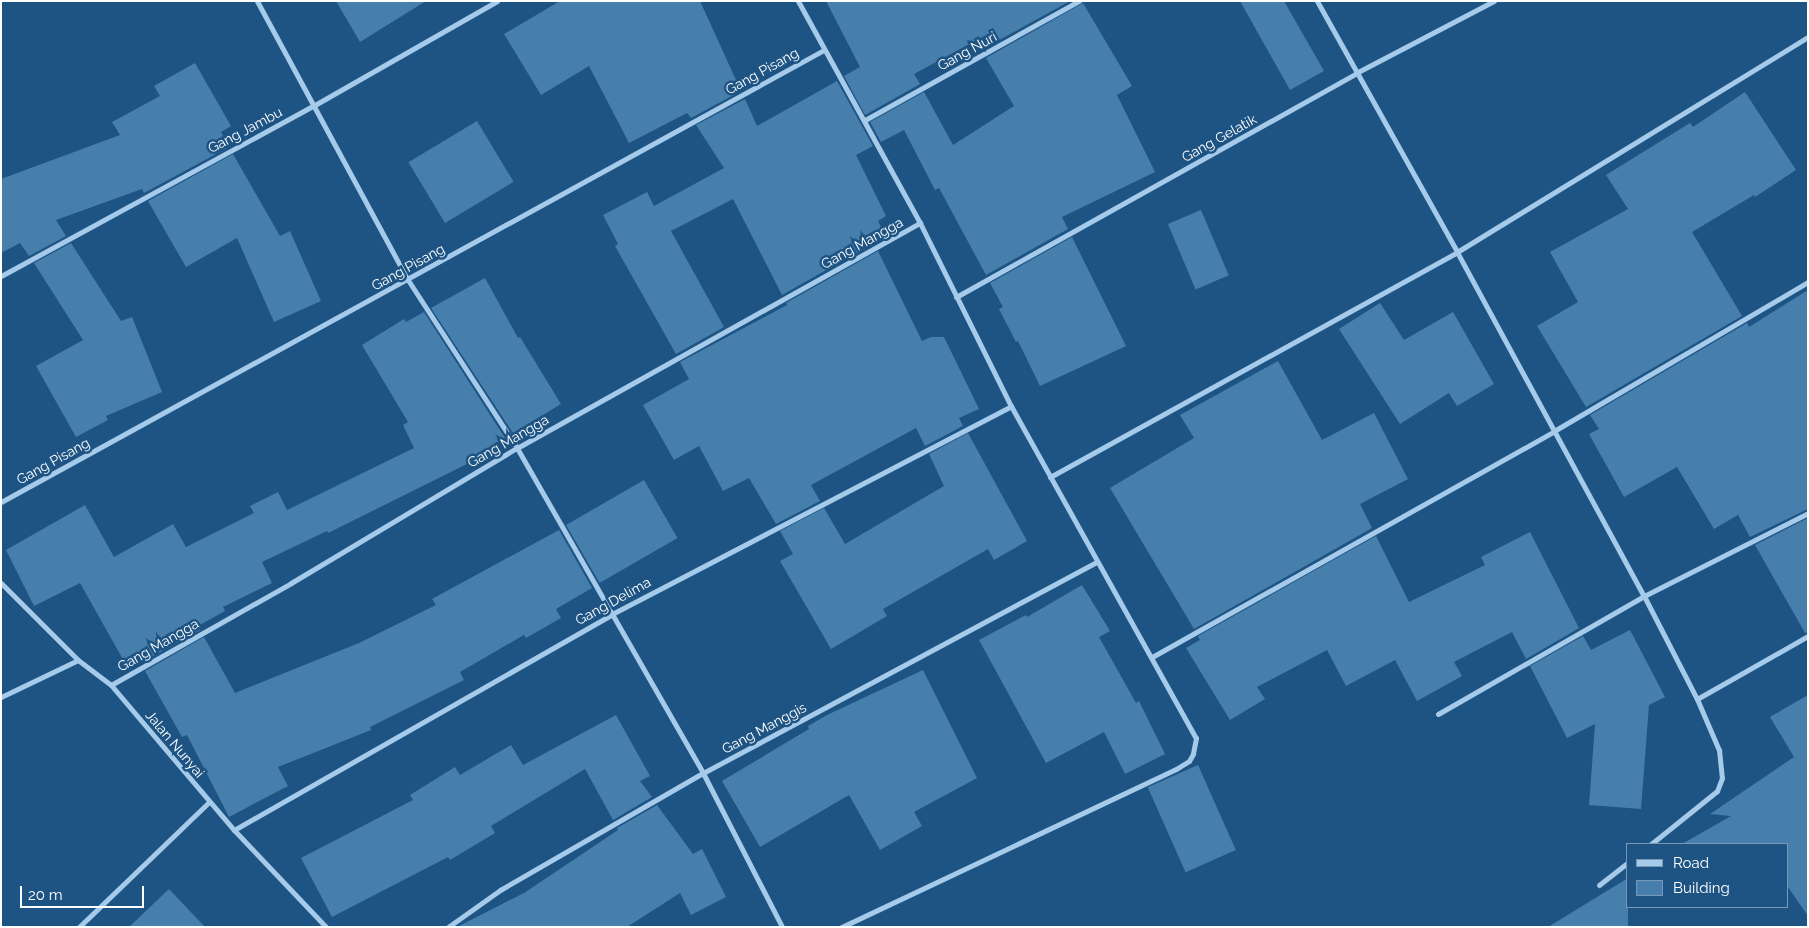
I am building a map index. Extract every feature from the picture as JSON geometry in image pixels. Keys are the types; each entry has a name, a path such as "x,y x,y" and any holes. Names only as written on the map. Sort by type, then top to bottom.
{"street":[{"path":"257,1 408,280 517,448 703,773 782,927"},
{"name":"Gang Jambu","path":"1,276 313,106 497,1"},
{"path":"798,1 920,223 1011,406 1196,738 1193,754 1189,761 841,927"},
{"name":"Gang Nuri","path":"865,120 1079,1"},
{"path":"1317,1 1457,252 1644,596 1697,699 1719,750 1722,778 1717,791 1652,843"},
{"name":"Gang Gelatik","path":"956,297 1356,73 1494,1"},
{"path":"1050,477 1457,252 1808,37"},
{"name":"Gang Pisang","path":"1,502 824,50"},
{"name":"Gang Mangga","path":"111,685 291,583 517,448 920,223"},
{"path":"1152,656 1554,432 1808,282"},
{"name":"Gang Delima","path":"234,830 612,614 1011,406"},
{"path":"1438,714 1644,596 1808,513"},
{"name":"Gang Manggis","path":"448,927 500,890 703,773 1097,562"},
{"name":"Jalan Nunyai","path":"1,583 78,660 111,685 209,802 326,927"},
{"path":"1697,699 1808,636"},
{"path":"1,697 78,660"},
{"path":"79,927 209,802"},
{"path":"1599,885 1626,864"}],"building":[{"path":"336,1 426,1 360,42"},
{"path":"560,1 700,1 741,91 691,118 687,113 629,143 589,66 541,95 504,34"},
{"path":"826,1 1070,1 981,50 975,41 914,74 920,84 865,115 844,76 860,67"},
{"path":"1240,1 1284,1 1324,71 1290,90"},
{"path":"1083,3 1132,86 1117,95 1155,172 1062,217 1068,229 986,275 939,188 935,190 904,130 881,142 870,122 924,92 953,145 1014,106 986,58"},
{"path":"195,63 231,126 221,132 229,147 144,193 142,189 56,220 66,236 29,256 20,243 1,253 1,179 120,135 112,122 160,96 154,86"},
{"path":"837,81 873,146 856,155 886,216 878,221 884,233 872,239 874,243 782,295 733,199 671,231 724,327 676,354 615,246 618,244 603,215 647,192 654,206 724,168 696,125 745,99 757,126"},
{"path":"1745,92 1796,170 1755,197 1754,195 1692,232 1742,316 1586,407 1537,326 1578,302 1550,252 1628,209 1606,175 1690,123 1693,127"},
{"path":"477,121 514,182 445,223 408,162"},
{"path":"233,154 280,236 290,231 321,301 274,322 237,238 186,267 148,201"},
{"path":"1201,210 1229,275 1196,289 1168,224"},
{"path":"1072,237 1126,346 1040,386 1018,341 1016,342 999,309 1003,307 990,283"},
{"path":"71,243 121,321 132,317 162,392 106,416 108,420 76,437 36,366 83,340 34,263"},
{"path":"878,251 922,341 931,337 944,337 979,409 959,418 963,426 925,446 916,428 811,485 820,501 776,524 749,478 723,491 699,446 674,460 643,405 689,379 680,362 787,305 786,303"},
{"path":"485,278 518,338 520,337 561,404 513,433 431,308"},
{"path":"1808,290 1808,509 1750,537 1738,515 1714,529 1677,467 1624,497 1589,434 1599,429 1590,415 1747,323 1749,327"},
{"path":"1380,303 1404,340 1453,312 1494,384 1457,406 1449,393 1400,424 1339,329"},
{"path":"424,312 505,438 479,453 481,457 328,533 327,531 262,562 272,583 223,607 225,611 198,626 200,630 141,663 137,656 125,663 80,583 34,606 6,550 85,505 114,557 173,524 186,547 254,513 250,506 278,492 287,510 414,448 403,425 408,422 362,345 404,319 406,322"},
{"path":"1278,361 1322,440 1374,413 1408,479 1360,504 1372,528 1194,629 1110,488 1194,438 1180,415"},
{"path":"968,433 1027,541 994,560 988,549 883,609 887,616 831,649 780,561 793,554 780,531 824,508 845,544 944,486 929,454"},
{"path":"644,480 678,538 600,583 566,525"},
{"path":"1808,518 1808,632 1805,633 1755,545"},
{"path":"559,530 592,588 556,609 561,618 526,638 524,635 460,672 464,680 370,727 371,730 278,767 288,786 229,817 187,735 182,737 145,671 204,637 235,693 359,643 436,605 432,599"},
{"path":"1530,532 1579,628 1526,659 1512,632 1454,662 1462,676 1417,701 1395,660 1346,686 1327,650 1257,687 1265,699 1230,720 1186,648 1200,640 1198,636 1376,536 1409,602 1485,565 1481,557"},
{"path":"1082,585 1110,631 1099,637 1136,703 1139,701 1165,754 1125,774 1104,732 1046,763 979,640 1026,615 1027,617"},
{"path":"1630,630 1665,697 1649,705 1641,809 1589,805 1595,724 1567,738 1530,666 1583,636 1591,650"},
{"path":"923,670 977,778 914,812 922,826 880,850 849,795 760,847 722,781 809,729 808,726 827,715"},
{"path":"1808,695 1808,916 1789,888 1789,843 1684,843 1731,816 1710,814 1794,757 1770,717"},
{"path":"616,715 650,776 640,781 652,797 613,820 585,769 491,826 495,833 450,860 448,857 332,917 301,858 413,800 410,795 455,767 460,775 511,745 523,765"},
{"path":"1198,765 1236,850 1186,872 1148,787"},
{"path":"657,805 693,854 702,849 726,897 691,915 680,893 627,927 457,927 524,893 618,830 617,828"},
{"path":"1626,879 1628,927 1548,927"},
{"path":"169,889 205,927 129,927"}]}
